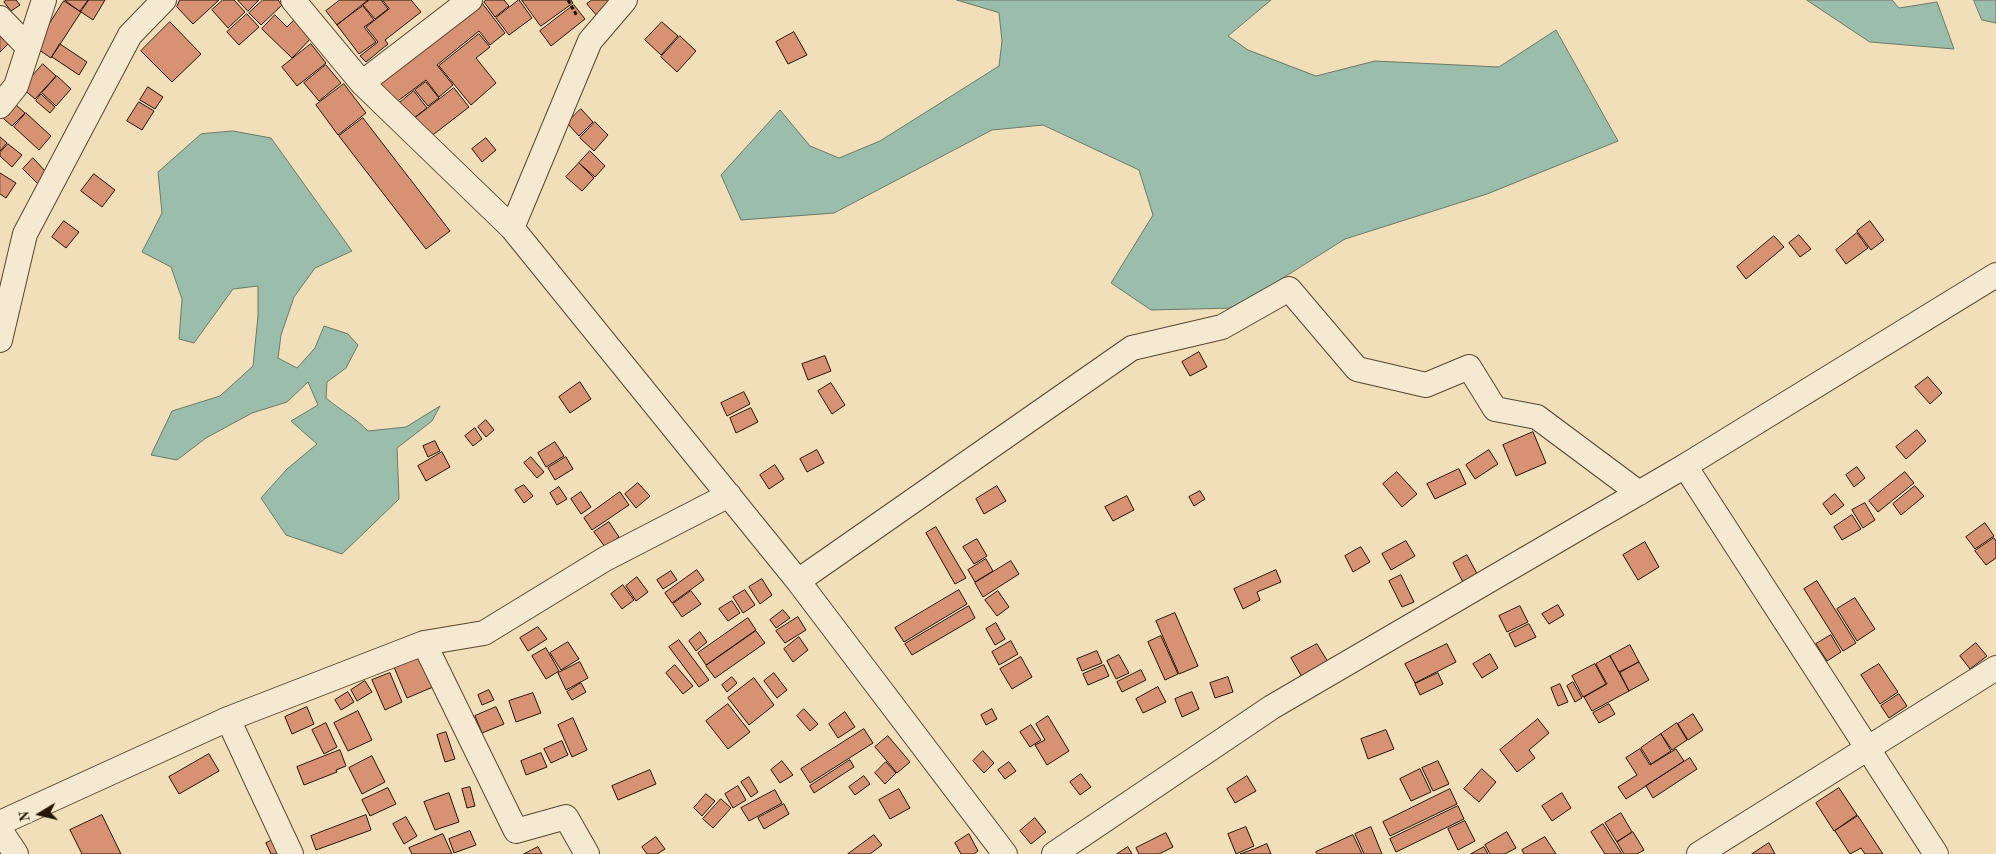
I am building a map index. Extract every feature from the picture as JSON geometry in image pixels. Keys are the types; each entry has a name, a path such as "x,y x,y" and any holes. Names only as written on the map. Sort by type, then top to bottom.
{"street":[{"path":"0,106 16,86 44,0"},
{"path":"0,340 25,234 130,35 164,0"},
{"path":"362,83 470,0"},
{"path":"512,228 590,41 625,0"},
{"path":"305,4 362,83 512,228 798,581 1005,854"},
{"path":"0,18 28,47"},
{"path":"1054,854 1272,707 1685,466 1996,275"},
{"path":"798,581 1132,348 1222,327 1289,289 1357,369 1426,385 1469,367 1496,409 1537,417 1639,493"},
{"path":"1685,466 1936,854"},
{"path":"0,823 228,719 424,643 484,633 605,560 729,495"},
{"path":"424,643 516,831 566,818 587,854"},
{"path":"1699,854 1996,668"},
{"path":"228,719 291,854"},
{"path":"0,830 16,854"}],"shaded area":[{"path":"957,0 1271,0 1228,36 1248,50 1316,76 1375,61 1499,67 1556,30 1618,141 1487,194 1345,239 1235,308 1151,310 1111,283 1153,215 1139,170 1043,125 992,130 834,213 741,220 721,175 780,110 810,146 839,158 880,141 999,66 1002,41 999,13"},
{"path":"1807,0 1892,0 1899,8 1937,2 1954,49 1870,42"},
{"path":"1974,0 1996,0 1996,23 1982,20"},
{"path":"233,131 271,138 352,251 315,268 294,297 281,335 278,358 297,368 315,348 324,326 348,334 358,345 346,368 327,382 326,398 368,431 406,427 440,406 432,421 397,448 399,499 342,554 286,535 261,498 287,469 317,444 291,421 318,405 308,382 287,402 252,413 206,438 177,460 151,455 172,411 220,396 253,366 258,316 258,286 233,289 194,343 179,339 182,299 171,267 142,252 162,213 158,172 201,134"}],"building":[{"path":"16,0 20,5 11,11 4,2"},
{"path":"65,0 88,0 80,11"},
{"path":"89,0 105,0 93,20 81,12"},
{"path":"180,0 219,0 193,24 177,7"},
{"path":"223,0 234,0 245,12 228,28 212,10"},
{"path":"238,0 259,0 248,11"},
{"path":"263,0 278,0 282,5 261,25 249,13"},
{"path":"340,0 368,0 337,25 326,11"},
{"path":"370,0 381,0 388,9 375,19 363,5"},
{"path":"383,0 411,0 421,12 385,40 388,44 366,62 360,56 378,42 366,27 389,9"},
{"path":"487,0 504,0 509,6 495,17 484,2"},
{"path":"519,0 532,18 509,35 496,18"},
{"path":"522,0 571,0 573,3 541,26"},
{"path":"592,0 615,0 597,16 587,4"},
{"path":"64,1 81,12 51,58 35,47"},
{"path":"482,3 505,33 490,45 479,31 437,65 453,85 439,97 426,80 395,103 380,85"},
{"path":"574,5 585,19 551,46 540,31"},
{"path":"363,6 374,20 364,27 376,42 359,54 337,25"},
{"path":"247,14 259,27 239,45 227,32"},
{"path":"275,15 287,27 299,15 317,32 292,58 262,29"},
{"path":"170,22 201,54 172,82 141,51"},
{"path":"662,22 678,36 661,55 645,40"},
{"path":"0,25 14,38 0,52"},
{"path":"794,32 807,55 788,64 776,42"},
{"path":"479,34 490,47 476,58 496,83 471,105 439,66"},
{"path":"680,36 696,51 677,72 661,57"},
{"path":"60,44 87,62 79,75 52,57"},
{"path":"311,44 326,63 297,86 282,67"},
{"path":"43,64 56,76 35,99 22,88"},
{"path":"326,65 341,83 319,101 304,83"},
{"path":"57,76 71,89 56,106 42,93"},
{"path":"426,82 439,98 428,106 415,90"},
{"path":"344,84 366,113 338,135 316,105"},
{"path":"148,87 163,97 155,109 140,100"},
{"path":"454,88 469,107 425,141 410,122"},
{"path":"414,91 427,108 410,121 397,105"},
{"path":"41,94 55,107 50,113 36,101"},
{"path":"139,102 154,111 142,130 127,121"},
{"path":"16,105 25,113 12,126 4,119"},
{"path":"581,109 593,122 579,136 567,123"},
{"path":"26,113 51,136 39,150 14,127"},
{"path":"363,118 450,231 426,249 339,136"},
{"path":"595,122 608,135 594,151 580,138"},
{"path":"0,137 7,143 0,151"},
{"path":"486,138 496,150 482,162 472,149"},
{"path":"8,144 22,155 12,167 0,156 0,153"},
{"path":"590,151 605,166 595,177 579,163"},
{"path":"33,158 48,174 38,184 23,169"},
{"path":"579,163 594,178 582,191 566,177"},
{"path":"0,173 16,183 6,198 0,194"},
{"path":"94,174 115,190 102,207 81,191"},
{"path":"64,221 79,232 66,248 52,237"},
{"path":"1870,221 1884,240 1871,250 1857,231"},
{"path":"1857,233 1868,248 1846,264 1836,250"},
{"path":"1799,235 1811,249 1800,257 1789,243"},
{"path":"1774,236 1784,247 1746,279 1737,267"},
{"path":"1199,352 1207,367 1190,376 1182,362"},
{"path":"825,356 831,371 808,380 802,364"},
{"path":"1928,377 1942,393 1930,404 1915,387"},
{"path":"580,382 591,399 570,413 559,397"},
{"path":"831,383 845,405 832,414 818,391"},
{"path":"744,392 750,404 727,416 721,403"},
{"path":"751,408 758,422 736,433 730,418"},
{"path":"486,420 494,430 486,437 478,427"},
{"path":"475,428 482,439 473,446 465,436"},
{"path":"1917,430 1926,441 1906,459 1896,447"},
{"path":"1533,432 1546,463 1516,476 1503,445"},
{"path":"435,441 440,451 428,457 423,446"},
{"path":"555,442 564,456 546,467 538,453"},
{"path":"817,450 824,463 807,472 800,459"},
{"path":"1489,450 1498,464 1475,479 1466,465"},
{"path":"442,452 450,467 426,481 418,466"},
{"path":"531,457 544,472 537,478 524,463"},
{"path":"566,457 573,469 555,480 548,468"},
{"path":"775,465 784,479 769,489 760,475"},
{"path":"1857,467 1865,478 1854,487 1846,475"},
{"path":"1459,469 1466,484 1435,499 1427,484"},
{"path":"1397,472 1417,494 1402,507 1383,484"},
{"path":"1905,472 1914,483 1878,512 1869,501"},
{"path":"638,483 650,496 636,508 625,494"},
{"path":"524,485 533,496 524,503 515,490"},
{"path":"997,486 1006,501 984,514 976,499"},
{"path":"1915,486 1924,496 1901,515 1893,504"},
{"path":"559,487 567,499 557,505 550,493"},
{"path":"1200,491 1205,499 1194,506 1189,497"},
{"path":"581,492 591,507 581,514 571,499"},
{"path":"620,492 629,505 592,530 584,518"},
{"path":"1835,494 1844,505 1831,515 1823,504"},
{"path":"1127,496 1134,510 1113,521 1105,507"},
{"path":"1865,503 1875,520 1863,528 1852,510"},
{"path":"1852,515 1861,529 1842,540 1834,527"},
{"path":"609,522 619,537 605,547 594,532"},
{"path":"1985,523 1994,536 1975,549 1966,537"},
{"path":"936,527 966,578 955,584 926,533"},
{"path":"1994,538 1996,541 1996,558 1986,565 1975,551"},
{"path":"977,539 987,556 974,564 963,547"},
{"path":"1406,541 1415,556 1391,570 1382,554"},
{"path":"1645,542 1659,567 1638,580 1623,555"},
{"path":"1361,547 1370,562 1353,572 1345,556"},
{"path":"1467,555 1481,581 1466,588 1453,563"},
{"path":"986,559 993,571 975,582 968,570"},
{"path":"1011,561 1019,574 983,597 975,583"},
{"path":"697,570 704,580 672,603 665,593"},
{"path":"1276,570 1281,582 1257,592 1260,600 1243,609 1234,589"},
{"path":"671,571 677,580 663,589 657,580"},
{"path":"1401,575 1414,602 1402,607 1389,581"},
{"path":"637,577 648,592 636,601 626,586"},
{"path":"762,579 772,595 760,604 749,587"},
{"path":"1817,581 1856,643 1843,651 1804,589"},
{"path":"623,585 634,600 622,609 611,594"},
{"path":"745,590 755,605 743,613 733,597"},
{"path":"959,590 967,604 904,642 895,628"},
{"path":"691,591 701,604 682,617 673,604"},
{"path":"998,591 1009,607 997,616 985,600"},
{"path":"1855,598 1875,629 1857,641 1837,609"},
{"path":"732,601 740,613 728,621 719,609"},
{"path":"1558,605 1564,615 1549,624 1542,614"},
{"path":"969,606 975,618 912,655 905,644"},
{"path":"1520,606 1528,622 1507,632 1499,616"},
{"path":"783,610 790,618 776,628 770,620"},
{"path":"1175,613 1198,666 1179,674 1156,621"},
{"path":"798,617 806,630 785,643 776,631"},
{"path":"748,618 756,630 706,665 698,653"},
{"path":"996,623 1005,639 995,645 986,629"},
{"path":"1529,624 1536,637 1515,647 1509,634"},
{"path":"538,627 547,639 528,651 520,638"},
{"path":"756,631 765,643 715,678 706,666"},
{"path":"700,632 707,642 696,651 689,641"},
{"path":"1831,635 1841,652 1827,661 1816,644"},
{"path":"1161,636 1178,674 1165,680 1148,642"},
{"path":"799,637 808,650 793,662 784,649"},
{"path":"679,640 709,680 699,687 669,647"},
{"path":"1011,641 1018,654 999,665 992,652"},
{"path":"568,642 579,659 561,670 550,653"},
{"path":"1976,643 1987,656 1970,669 1960,656"},
{"path":"1317,644 1328,662 1302,677 1291,658"},
{"path":"1447,644 1456,662 1415,683 1405,664"},
{"path":"1630,645 1639,662 1619,672 1610,656"},
{"path":"546,648 559,671 546,679 532,656"},
{"path":"1097,651 1102,663 1082,671 1077,659"},
{"path":"1490,654 1498,668 1482,678 1473,664"},
{"path":"1119,655 1129,673 1116,679 1107,661"},
{"path":"1610,656 1629,691 1592,711 1584,697 1607,684 1596,664"},
{"path":"420,657 433,687 407,698 394,667"},
{"path":"1021,657 1032,677 1012,689 1000,669"},
{"path":"580,662 588,678 566,690 558,673"},
{"path":"1639,662 1649,680 1629,691 1620,673"},
{"path":"1595,664 1606,684 1583,697 1572,676"},
{"path":"1879,664 1898,692 1880,704 1861,675"},
{"path":"675,665 693,686 683,694 666,673"},
{"path":"1104,665 1109,676 1088,685 1083,674"},
{"path":"1141,670 1146,680 1122,692 1117,682"},
{"path":"390,673 402,702 385,710 372,680"},
{"path":"774,673 787,690 777,698 764,681"},
{"path":"1438,673 1443,684 1420,695 1415,684"},
{"path":"732,677 737,683 727,692 722,685"},
{"path":"1228,677 1233,692 1215,698 1210,683"},
{"path":"754,678 774,705 749,725 728,698"},
{"path":"365,681 372,692 357,701 351,690"},
{"path":"1573,682 1582,698 1575,702 1567,686"},
{"path":"581,683 586,692 572,700 567,692"},
{"path":"1560,684 1568,702 1558,706 1551,688"},
{"path":"1158,687 1166,702 1143,713 1136,699"},
{"path":"489,690 494,700 482,705 478,695"},
{"path":"348,692 354,702 341,710 335,700"},
{"path":"1192,692 1199,709 1182,717 1175,699"},
{"path":"533,693 541,713 516,722 509,701"},
{"path":"1899,694 1907,706 1889,718 1881,706"},
{"path":"728,704 750,732 728,749 706,721"},
{"path":"1609,704 1615,714 1599,723 1593,713"},
{"path":"307,707 314,724 292,734 285,717"},
{"path":"496,707 504,724 482,733 475,716"},
{"path":"804,709 818,724 810,731 797,716"},
{"path":"992,709 997,719 986,725 981,715"},
{"path":"358,711 372,740 348,751 334,723"},
{"path":"845,712 855,727 838,738 829,724"},
{"path":"1693,714 1703,730 1688,740 1678,724"},
{"path":"1048,716 1069,751 1047,765 1035,745 1045,740 1036,724"},
{"path":"573,718 587,750 572,757 558,725"},
{"path":"1538,719 1549,733 1529,750 1535,758 1517,772 1500,750"},
{"path":"326,723 337,747 324,754 312,730"},
{"path":"1677,723 1687,740 1672,750 1661,734"},
{"path":"1031,725 1041,740 1030,747 1020,732"},
{"path":"864,729 873,743 810,783 801,769"},
{"path":"1386,730 1394,749 1368,759 1361,739"},
{"path":"446,732 455,759 445,762 437,735"},
{"path":"1661,734 1671,751 1651,764 1641,748"},
{"path":"888,736 910,762 897,773 875,747"},
{"path":"562,741 568,755 551,763 544,749"},
{"path":"1640,749 1650,765 1676,749 1684,761 1626,799 1618,787 1637,775 1626,758"},
{"path":"340,750 346,766 336,770 337,772 304,785 297,767"},
{"path":"983,751 994,763 984,773 973,761"},
{"path":"541,753 547,767 526,775 521,761"},
{"path":"209,754 219,771 179,794 169,777"},
{"path":"372,756 385,782 362,794 349,768"},
{"path":"1690,758 1697,769 1653,798 1646,786"},
{"path":"850,760 854,767 814,793 810,786"},
{"path":"782,761 793,775 780,783 771,770"},
{"path":"1438,761 1449,784 1433,791 1422,768"},
{"path":"886,762 896,773 885,784 875,773"},
{"path":"1009,762 1016,771 1005,779 998,770"},
{"path":"1420,769 1431,792 1411,801 1400,779"},
{"path":"1482,769 1496,782 1479,802 1464,789"},
{"path":"650,770 656,784 618,800 612,786"},
{"path":"1081,774 1091,787 1080,795 1070,782"},
{"path":"864,776 870,784 855,795 849,787"},
{"path":"1247,776 1256,791 1235,803 1227,789"},
{"path":"749,777 758,792 751,797 741,782"},
{"path":"738,786 746,800 733,808 725,794"},
{"path":"470,787 475,806 467,808 462,789"},
{"path":"388,788 396,804 370,816 362,800"},
{"path":"1839,788 1857,815 1834,831 1816,803"},
{"path":"899,789 910,808 890,819 879,800"},
{"path":"1450,789 1457,804 1390,836 1383,822"},
{"path":"775,790 782,803 749,821 741,808"},
{"path":"449,793 459,822 435,830 424,802"},
{"path":"1562,793 1571,808 1552,821 1542,806"},
{"path":"706,794 715,801 702,816 694,808"},
{"path":"721,799 731,808 713,828 703,819"},
{"path":"784,804 789,814 764,829 758,818"},
{"path":"1458,806 1464,819 1396,852 1390,839"},
{"path":"1621,813 1632,832 1617,842 1605,823"},
{"path":"102,815 121,854 82,854 70,830"},
{"path":"366,815 371,830 316,850 311,836"},
{"path":"1858,816 1883,854 1865,854 1861,848 1850,854 1835,831"},
{"path":"406,817 417,836 404,844 393,824"},
{"path":"1035,818 1046,832 1031,844 1020,831"},
{"path":"1465,821 1475,841 1458,850 1448,829"},
{"path":"1603,824 1622,854 1605,854 1591,832"},
{"path":"1246,827 1254,846 1236,854 1228,834"},
{"path":"1371,827 1382,854 1364,854 1355,834"},
{"path":"470,831 476,845 454,853 449,839"},
{"path":"1507,832 1516,848 1505,854 1490,854 1485,845"},
{"path":"1633,832 1644,850 1637,854 1624,854 1617,842"},
{"path":"1166,833 1173,847 1159,854 1139,854 1136,848"},
{"path":"443,834 452,854 412,854 409,848"},
{"path":"969,834 978,851 974,854 961,854 955,843"},
{"path":"874,835 882,845 870,854 848,854"},
{"path":"1353,835 1362,854 1317,854 1316,852"},
{"path":"282,836 290,854 271,854 266,843"},
{"path":"656,837 665,849 657,854 647,854 642,847"},
{"path":"1545,837 1556,854 1524,854 1522,850"},
{"path":"1769,843 1775,854 1752,854"},
{"path":"1267,844 1271,854 1240,854 1254,849"},
{"path":"538,847 542,854 524,854"},
{"path":"1128,847 1132,854 1117,854"},
{"path":"1484,847 1488,854 1471,854"}]}
